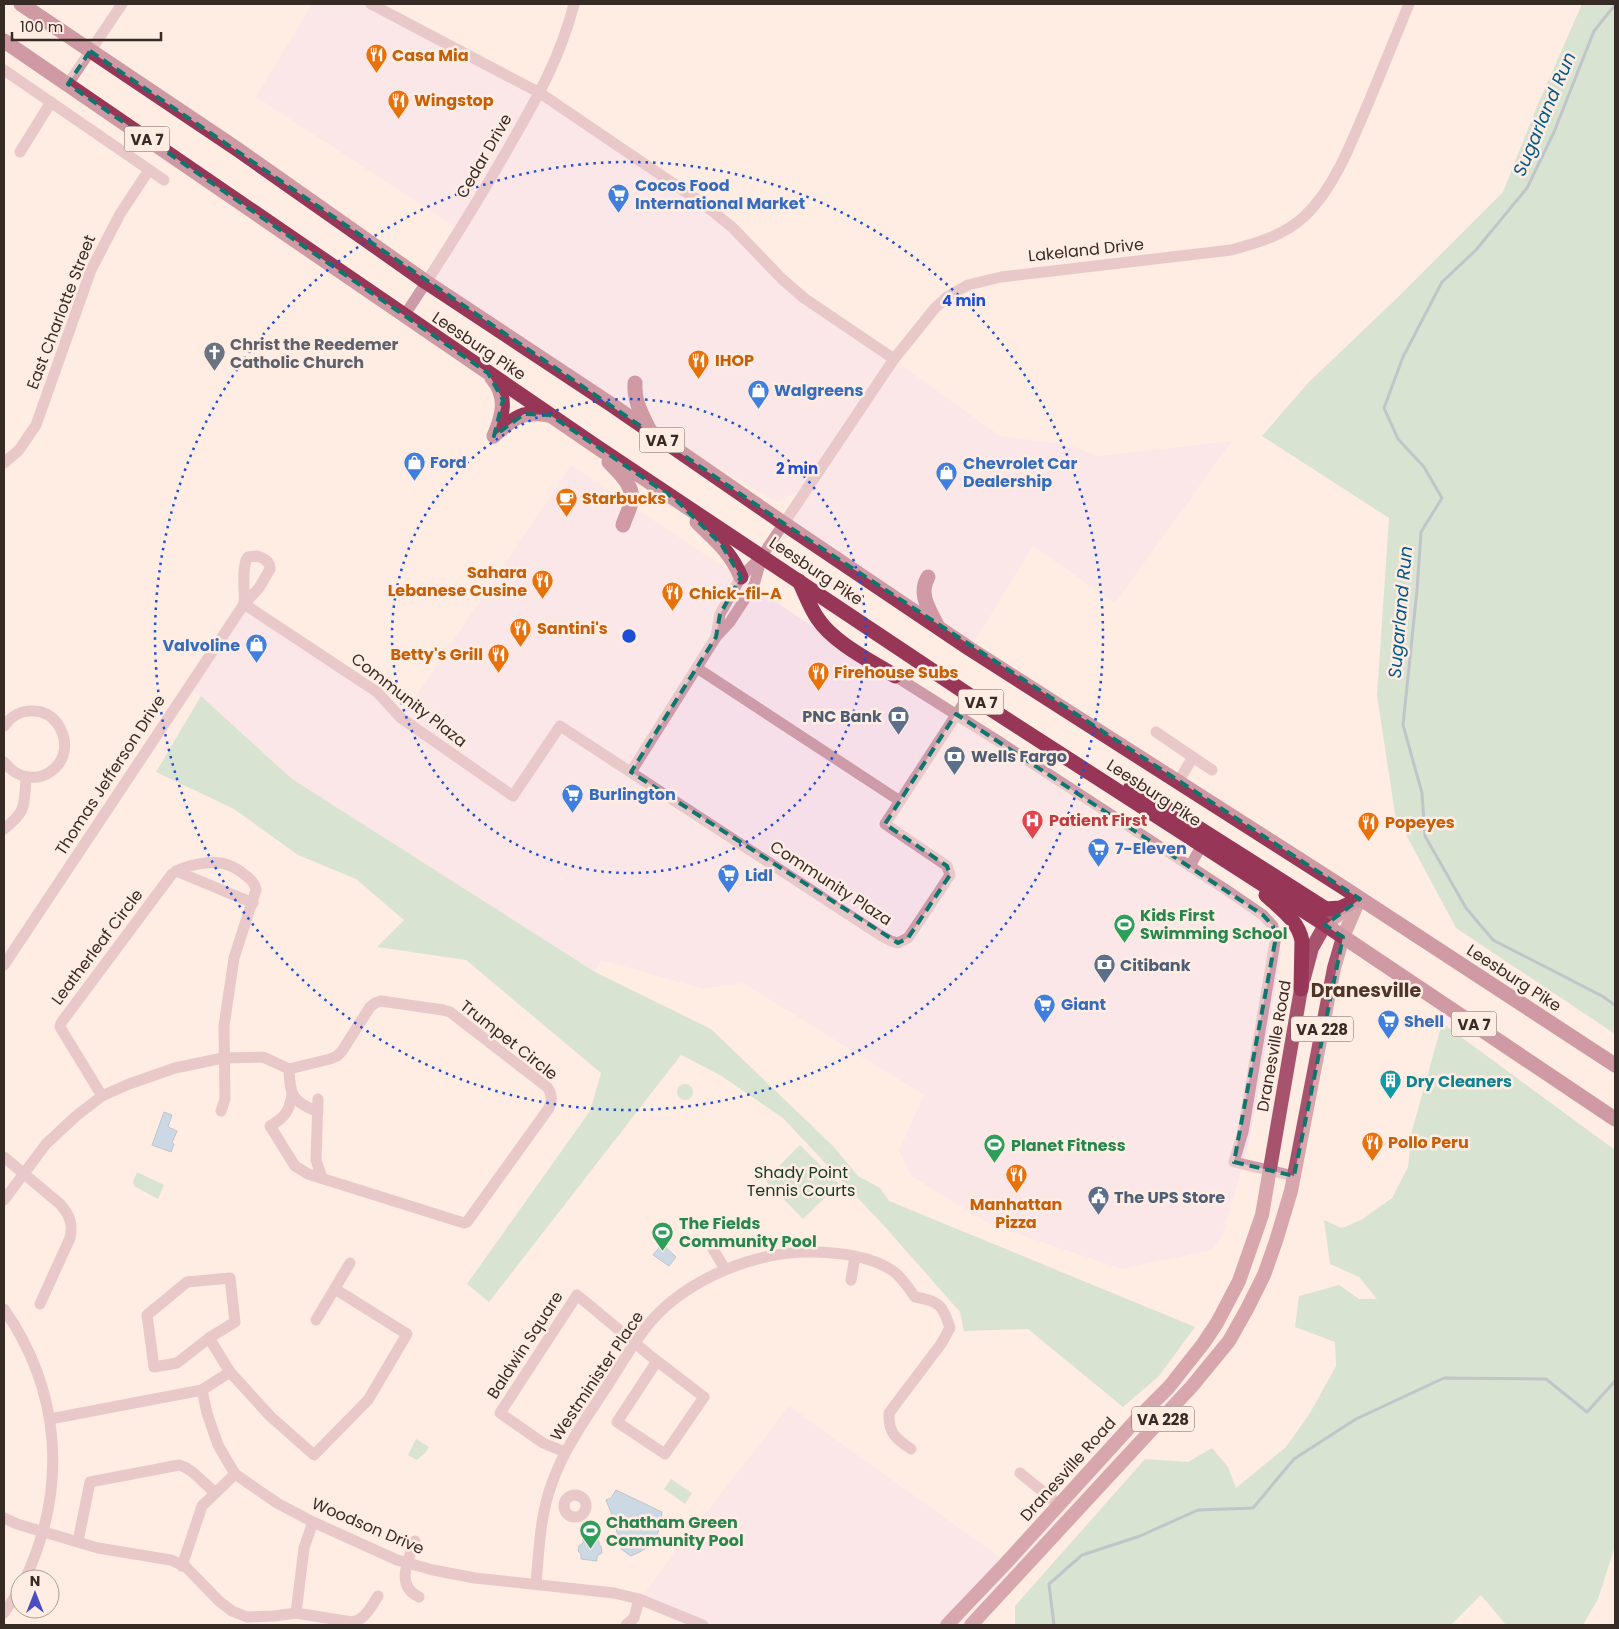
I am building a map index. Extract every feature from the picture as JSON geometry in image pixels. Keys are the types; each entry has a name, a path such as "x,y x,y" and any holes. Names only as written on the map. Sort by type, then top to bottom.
{"highway":[{"name":"Leesburg Pike","path":"21,4 238,149 426,282 612,405 782,523 937,627 1360,898 1613,1063"},
{"name":"Leesburg Pike","path":"4,41 597,447 969,695 1060,752 1325,925 1610,1116"},
{"path":"488,373 499,388 503,400 502,412 494,436 512,419 524,414 550,415"},
{"path":"612,405 624,397 636,383 637,405 650,431"},
{"path":"597,447 631,490 631,504 623,525"},
{"path":"675,499 721,544 734,560 740,577"},
{"path":"928,577 924,583 923,591 937,627"},
{"path":"799,581 812,609 825,628 848,646 895,676"},
{"path":"1060,752 1126,784 1326,908 1340,908 1360,898"},
{"path":"1227,861 1287,914 1297,926 1302,942 1301,989"}],"main road":[{"name":"Dranesville Road","path":"947,1625 1137,1419 1169,1387 1203,1344 1216,1324 1239,1281 1257,1235 1271,1171 1301,989 1312,948 1325,925 1360,898"},
{"name":"VA 228","path":"971,1625 1193,1385 1229,1341 1247,1309 1264,1275 1276,1241 1294,1176 1332,977 1343,937 1360,898"}],"street":[{"path":"68,84 122,4"},
{"path":"371,4 540,93 711,209 734,228 782,280 804,298 894,359"},
{"name":"Cedar Drive","path":"404,316 460,230 540,93 560,49 574,4"},
{"name":"Lakeland Drive","path":"762,556 782,523 894,359 941,302 968,285 1014,274 1231,250 1270,238 1294,224 1314,206 1335,175 1356,132 1409,4"},
{"path":"4,70 164,180"},
{"path":"20,152 51,102"},
{"name":"East Charlotte Street","path":"4,463 19,450 36,425 91,270 120,214 150,170"},
{"path":"716,637 720,614 740,577 762,556"},
{"path":"631,772 716,637 730,622 754,585 762,556"},
{"name":"Community Plaza","path":"244,604 377,692 401,718 514,796 560,726 880,935 898,943 908,938 950,875 947,866 885,824 969,695"},
{"name":"Thomas Jefferson Drive","path":"4,965 244,604"},
{"path":"697,668 900,801"},
{"path":"895,676 1190,866 1263,915 1273,926 1275,942 1243,1132 1234,1162 1294,1176"},
{"path":"4,726 13,716 22,712 35,711 46,714 55,720 63,731 65,742 64,754 57,766 48,774 38,778 26,778 11,771 4,762"},
{"path":"1156,732 1212,770"},
{"path":"1178,782 1194,757"},
{"path":"4,829 19,816 23,809 26,778"},
{"path":"1190,866 1202,845"},
{"path":"176,871 214,862 228,865 255,884 256,890 253,903 238,940 234,958 224,1026 225,1099 221,1111"},
{"path":"176,871 253,903"},
{"name":"Leatherleaf Circle","path":"102,1096 66,1039 60,1028 60,1023 165,881 176,871"},
{"name":"Trumpet Circle","path":"385,1002 450,1012 547,1087 551,1094 549,1108 467,1222 464,1223 303,1172 294,1166 270,1126 282,1118 289,1109 292,1095 289,1069 337,1056 370,1007 375,1003 385,1002"},
{"path":"4,1200 46,1144 76,1116 102,1096 129,1084 175,1068 223,1058 263,1057 289,1069"},
{"path":"292,1095 301,1103 318,1112"},
{"path":"318,1099 316,1160 322,1178"},
{"path":"4,1157 60,1204 67,1212 72,1229 70,1238 40,1304"},
{"path":"713,1249 725,1269"},
{"name":"Westminister Place","path":"536,1584 542,1525 547,1500 565,1452 653,1318 706,1279 725,1269 758,1258 800,1252 827,1252 855,1257 877,1263 895,1272 915,1297 932,1300 945,1312 950,1328 942,1344 889,1413 889,1424 893,1434 911,1450"},
{"path":"851,1280 855,1257"},
{"path":"316,1320 350,1263"},
{"path":"230,1278 235,1322 210,1338 177,1363 154,1367 147,1316 187,1282 230,1278"},
{"path":"210,1338 230,1372 270,1416 314,1455 368,1400 407,1334 335,1289"},
{"name":"Baldwin Square","path":"565,1452 543,1443 500,1413 577,1295 636,1343"},
{"path":"4,1308 31,1356 39,1377 50,1419 53,1467 50,1503 44,1532 29,1569"},
{"path":"636,1343 704,1396 665,1454 617,1422 657,1361"},
{"path":"50,1419 202,1390 230,1372"},
{"name":"Woodson Drive","path":"202,1390 218,1445 235,1474 277,1503 366,1547 407,1563 458,1575 597,1590 639,1599 703,1625"},
{"path":"78,1541 90,1482 179,1465 188,1467 205,1485 215,1492"},
{"path":"1020,1473 1058,1504"},
{"path":"182,1566 202,1506 235,1474"},
{"path":"547,1500 564,1502"},
{"path":"4,1518 98,1548 171,1560 182,1566 232,1611 247,1617 296,1613 352,1622 359,1621 378,1596"},
{"path":"296,1613 304,1548 313,1522"},
{"path":"415,1541 407,1563 406,1587 419,1597"},
{"path":"626,1625 634,1618 639,1599"}],"highlighted area":[{"path":"90,51 783,523 1360,899 1325,925 1343,937 1294,1176 1234,1162 1275,942 1273,926 1263,915 956,714 885,824 947,866 950,875 908,938 898,943 631,772 716,637 720,614 741,577 721,544 675,499 550,415 524,414 494,436 503,400 488,373 68,84"}],"shaded area":[{"path":"312,4 371,4 540,93 705,205 782,279 1000,436 1068,445 1098,456 1232,441 1115,603 1033,546 970,649 783,523 807,487 778,502 650,431 426,282 460,230 256,97"},
{"path":"571,465 1107,820 1261,918 1281,952 1249,1140 1221,1238 1211,1250 1122,1269 991,1225 911,1176 899,1151 924,1095 743,983 703,989 601,960 595,972 292,779 189,685 244,604 377,692 401,718"},
{"path":"789,1406 1007,1562 947,1625 703,1625 639,1599"}],"green space":[{"path":"1582,4 1615,4 1615,1034 1456,928 1395,814 1377,695 1389,518 1262,436 1308,383 1396,299 1503,192 1538,104"},
{"path":"201,696 292,779 595,972 711,1029 833,1146 858,1176 880,1188 889,1201 1195,1327 1159,1376 1123,1407 1028,1329 964,1331 960,1312 886,1228 783,1118 720,1075 681,1055 489,1302 467,1284 590,1111 601,1073 466,960 377,947 404,920 356,879 298,855 234,809 156,772"},
{"path":"1442,1023 1615,1150 1615,1546 1598,1599 1583,1625 1506,1625 1481,1595 1451,1625 1015,1625 1015,1606 1145,1459 1188,1462 1212,1448 1228,1467 1236,1488 1286,1447 1310,1413 1336,1366 1335,1342 1295,1327 1299,1296 1339,1285 1359,1299 1377,1299 1359,1277 1330,1264 1324,1220 1342,1228 1361,1220 1392,1198 1408,1167 1412,1131"},
{"path":"685,1084 693,1092 685,1100 677,1092"},
{"name":"Shady Point Tennis Courts","path":"800,1145 839,1184 803,1219 765,1180"},
{"path":"137,1172 164,1185 158,1199 134,1186 133,1182"},
{"path":"416,1439 429,1447 417,1460 408,1455"},
{"path":"671,1479 692,1493 685,1504 664,1489"}],"water":[{"path":"164,1112 172,1115 168,1127 177,1131 172,1143 174,1144 171,1152 152,1145"},
{"name":"The Fields Community Pool","path":"662,1244 676,1257 669,1266 653,1255"},
{"path":"616,1490 662,1512 659,1528 654,1540 646,1548 631,1556 621,1549 614,1520 606,1500 611,1498"},
{"name":"Chatham Green Community Pool","path":"583,1538 599,1541 602,1553 597,1556 597,1561 581,1559 581,1554 578,1551 579,1546 583,1543"}],"waterway":[{"name":"Sugarland Run","path":"1615,5 1594,31 1554,132 1527,188 1476,250 1442,282 1403,357 1384,408 1398,439 1424,467 1442,498 1421,532 1403,725 1422,793 1425,836 1466,908 1493,940 1602,996 1615,1005"},
{"name":"Sugarland Run","path":"1054,1625 1049,1584 1082,1555 1140,1536 1198,1510 1253,1508 1294,1459 1356,1419 1444,1378 1546,1379 1587,1412 1615,1381"}],"place":[{"name":"Casa Mia","path":"376,74"},
{"name":"Wingstop","path":"398,119"},
{"name":"Cocos Food International Market","path":"619,213"},
{"name":"Christ the Reedemer Catholic Church","path":"214,372"},
{"name":"IHOP","path":"699,379"},
{"name":"Walgreens","path":"758,409"},
{"name":"Ford","path":"414,481"},
{"name":"Chevrolet Car Dealership","path":"947,491"},
{"name":"Starbucks","path":"566,517"},
{"name":"Sahara Lebanese Cusine","path":"543,600"},
{"name":"Chick-fil-A","path":"673,612"},
{"name":"Santini's","path":"521,647"},
{"name":"Valvoline","path":"256,664"},
{"name":"Betty's Grill","path":"499,673"},
{"name":"Firehouse Subs","path":"818,691"},
{"name":"PNC Bank","path":"898,735"},
{"name":"Wells Fargo","path":"955,775"},
{"name":"Burlington","path":"573,813"},
{"name":"Patient First","path":"1033,839"},
{"name":"Popeyes","path":"1369,841"},
{"name":"7-Eleven","path":"1099,867"},
{"name":"Lidl","path":"729,894"},
{"name":"Kids First Swimming School","path":"1124,943"},
{"name":"Citibank","path":"1104,984"},
{"name":"Giant","path":"1045,1023"},
{"name":"Shell","path":"1388,1040"},
{"name":"Dry Cleaners","path":"1390,1100"},
{"name":"Pollo Peru","path":"1372,1161"},
{"name":"Planet Fitness","path":"995,1164"},
{"name":"Manhattan Pizza","path":"1016,1194"},
{"name":"The UPS Store","path":"1098,1216"},
{"name":"The Fields Community Pool","path":"663,1251"},
{"name":"Chatham Green Community Pool","path":"590,1550"}],"district":[{"name":"Dranesville","path":"1366,990"}]}
